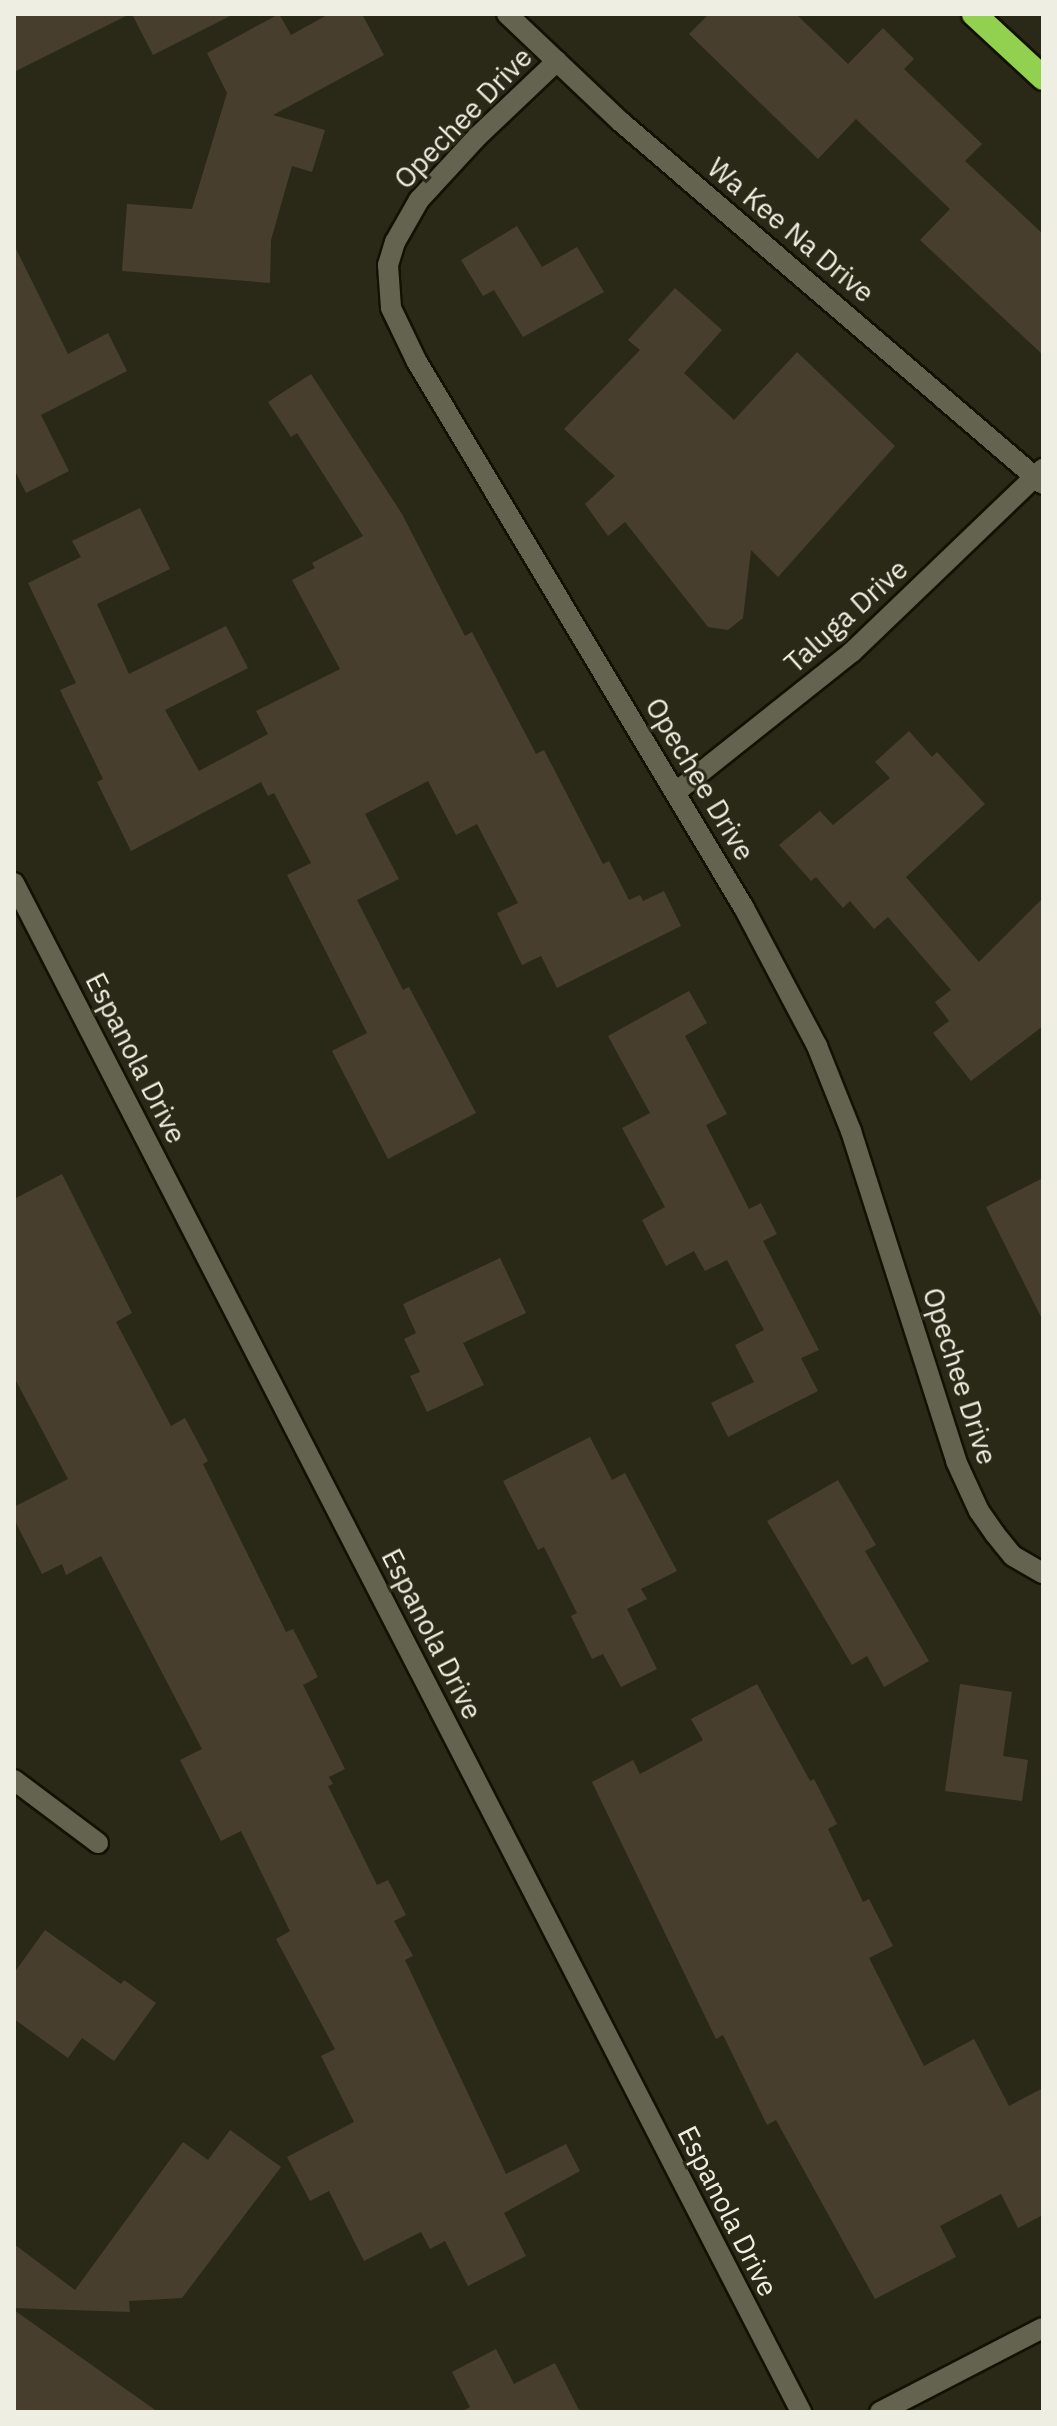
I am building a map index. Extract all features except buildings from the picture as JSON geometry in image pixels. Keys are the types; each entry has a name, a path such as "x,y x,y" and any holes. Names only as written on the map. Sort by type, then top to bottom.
{"highway":[{"path":"974,14 1043,78"}],"street":[{"name":"Wa Kee Na Drive","path":"507,14 621,122 1041,476"},
{"name":"Opechee Drive","path":"557,61 477,137 419,200 395,242 388,265 391,308 417,362 744,908 832,1081 967,1487 979,1511 1013,1556 1043,1573"},
{"name":"Taluga Drive","path":"676,792 852,652 1041,476"},
{"name":"Espanola Drive","path":"14,883 801,2412"},
{"path":"14,1780 98,1843"},
{"path":"880,2412 1043,2328"}]}
